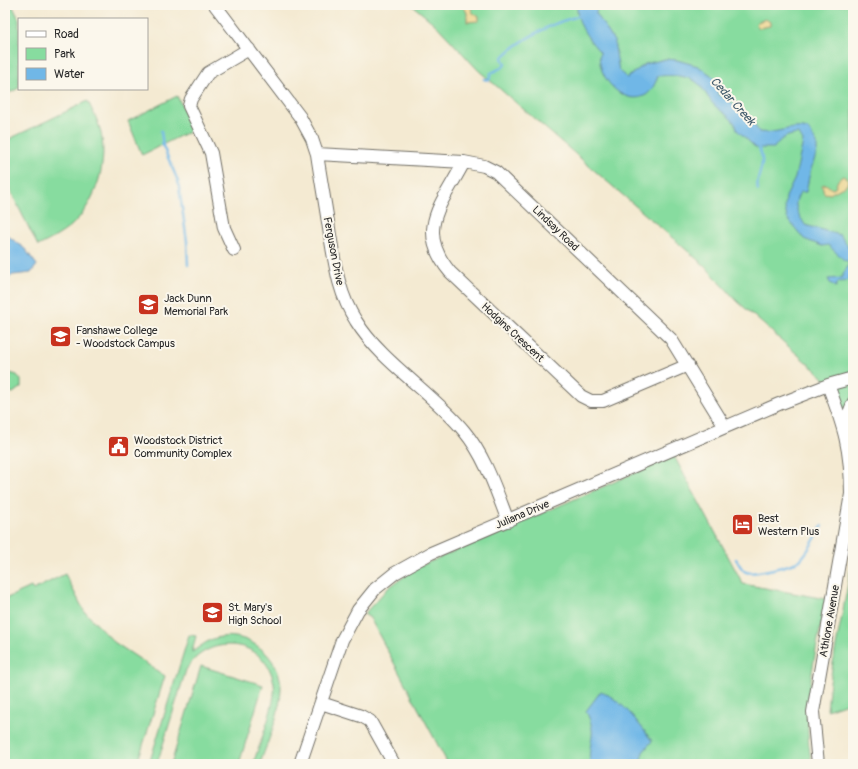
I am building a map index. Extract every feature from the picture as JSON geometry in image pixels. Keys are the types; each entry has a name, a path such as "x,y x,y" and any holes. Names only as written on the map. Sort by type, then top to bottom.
{"street":[{"name":"Ferguson Drive","path":"215,5 300,117 312,139 317,154 337,275 350,310 360,327 372,341 455,420 469,438 482,458 508,520"},
{"path":"234,250 224,228 211,153 189,106 191,99 208,73 248,49"},
{"name":"Lindsay Road","path":"317,154 464,162 484,166 506,180 671,339 725,427"},
{"name":"Hodgins Crescent","path":"464,162 432,226 432,242 439,259 450,272 581,396 591,401 603,401 688,365"},
{"name":"Juliana Drive","path":"300,764 342,640 350,623 358,610 375,589 395,573 418,559 725,427 828,385 853,378"},
{"name":"Athlone Avenue","path":"818,764 813,712 851,494 849,452 842,420 828,385"},
{"path":"849,452 848,419 853,403"},
{"path":"321,703 361,716 370,721 394,764"}],"green space":[{"path":"5,5 12,5 18,18 18,88 5,95"},
{"path":"412,5 853,5 853,422 839,406 823,377 737,301 705,266 478,70 437,26"},
{"path":"177,96 194,129 142,155 128,121"},
{"path":"88,101 98,123 103,148 100,175 96,187 91,200 76,221 54,238 38,246 5,180 5,141"},
{"path":"10,373 17,375 21,380 21,387 13,393 5,391 5,376"},
{"path":"674,456 743,584 826,599 814,660 809,702 808,723 812,764 448,764 370,618 364,614 388,588 418,567"},
{"path":"853,552 853,701 827,710 835,651 847,592"},
{"path":"65,574 84,611 114,642 165,676 137,764 5,764 5,599 31,587 33,590"},
{"path":"189,635 196,636 192,652 213,639 232,637 253,643 262,649 270,657 276,667 280,677 281,688 279,707 274,726 260,764 253,764 273,701 274,684 269,669 260,657 249,649 236,646 222,646 208,650 196,658 186,670 157,764 149,764"},
{"path":"201,666 263,685 239,764 171,764"}],"sand":[{"path":"463,5 471,5 472,12 479,17 479,21 467,22 467,13"},
{"path":"766,19 770,22 770,26 759,28 756,24 757,22"},
{"path":"843,176 848,179 847,185 830,194 824,193 822,185 826,184 832,189 835,188 838,180"}],"water":[{"path":"577,5 597,5 596,13 614,41 619,71 627,78 645,64 665,59 677,60 698,66 711,75 715,79 718,95 728,100 750,117 759,132 765,133 796,128 808,129 817,143 817,152 810,172 806,192 801,192 796,201 796,205 805,225 840,235 853,251 853,271 847,281 838,282 836,287 830,283 828,279 841,278 850,262 844,260 828,245 822,246 804,239 787,218 785,208 786,197 795,178 803,141 799,134 784,138 774,148 756,148 737,130 732,120 714,105 698,83 687,78 658,76 650,91 646,95 637,98 628,97 620,93 612,87 606,79 600,61 600,52 587,36 578,18"},
{"path":"7,235 25,249 37,265 31,273 13,275 5,280 5,236"},
{"path":"601,691 617,701 635,719 652,741 643,752 640,764 590,764 592,727 586,711"}],"waterway":[{"path":"484,79 489,80 491,73 503,67 505,64 502,58 509,51 528,38 560,22 580,16"},
{"path":"161,131 163,146 178,181 187,241 188,265"},
{"path":"758,146 762,160 757,184 758,190"},
{"path":"736,559 743,570 750,573 773,569 796,562 800,560 812,544 822,526"}],"place":[{"name":"Jack Dunn Memorial Park","path":"149,304"},
{"name":"Fanshawe College - Woodstock Campus","path":"60,336"},
{"name":"Woodstock District Community Complex","path":"119,446"},
{"name":"Best Western Plus","path":"742,524"},
{"name":"St. Mary's High School","path":"213,613"}],"water label":[{"name":"Cedar Creek","path":"733,101"}]}
